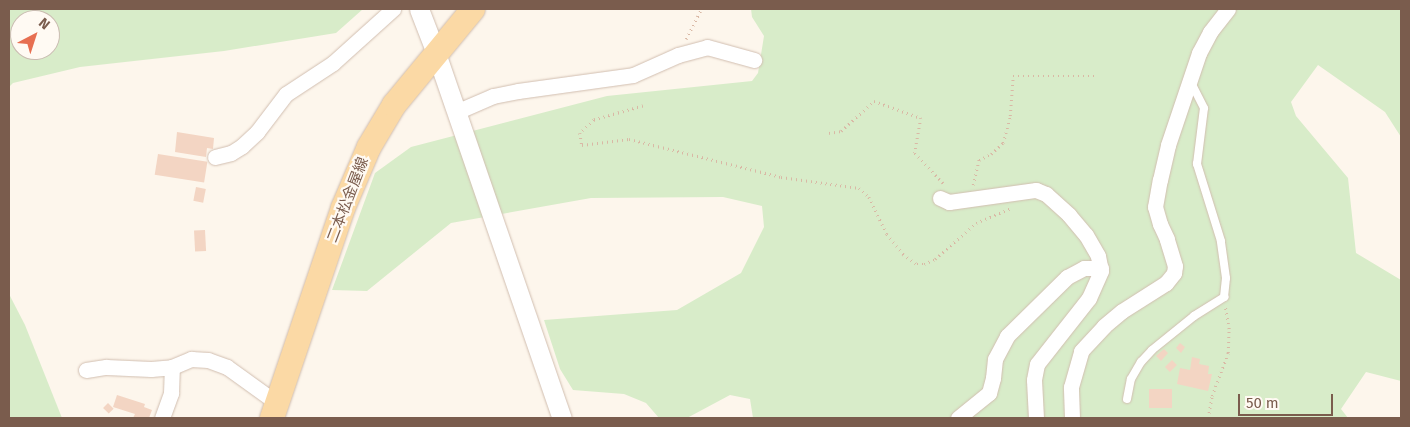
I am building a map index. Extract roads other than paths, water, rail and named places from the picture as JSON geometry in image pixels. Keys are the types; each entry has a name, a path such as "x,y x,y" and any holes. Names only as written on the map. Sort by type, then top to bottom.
{"main road":[{"name":"二本松金屋線","path":"274,411 343,208 369,147 394,105 473,9"}],"street":[{"path":"215,157 231,153 242,146 258,132 286,94 333,63 392,9"},
{"path":"419,9 562,418"},
{"path":"1072,418 1071,387 1081,351 1104,326 1166,283 1174,273 1175,266 1155,207 1168,145 1190,81 1210,32 1228,9"},
{"path":"456,112 493,96 518,90 633,74 707,47 754,60"},
{"path":"940,198 949,202 970,198 985,199 1026,190 1036,190 1046,194 1069,214 1086,235 1098,256 1101,268 1097,282 1088,298 1037,364 1034,380 1036,418"},
{"path":"958,418 989,393 995,359 1007,336 1067,277 1084,268 1101,268"},
{"path":"86,370 106,366 151,369 172,367 191,359 208,360 227,368 274,411"},
{"path":"162,418 171,393 172,367"}],"lane":[{"path":"1127,399 1131,379 1141,362 1152,350 1194,316 1224,297 1226,278 1220,240 1197,164 1204,108 1190,81"}]}
